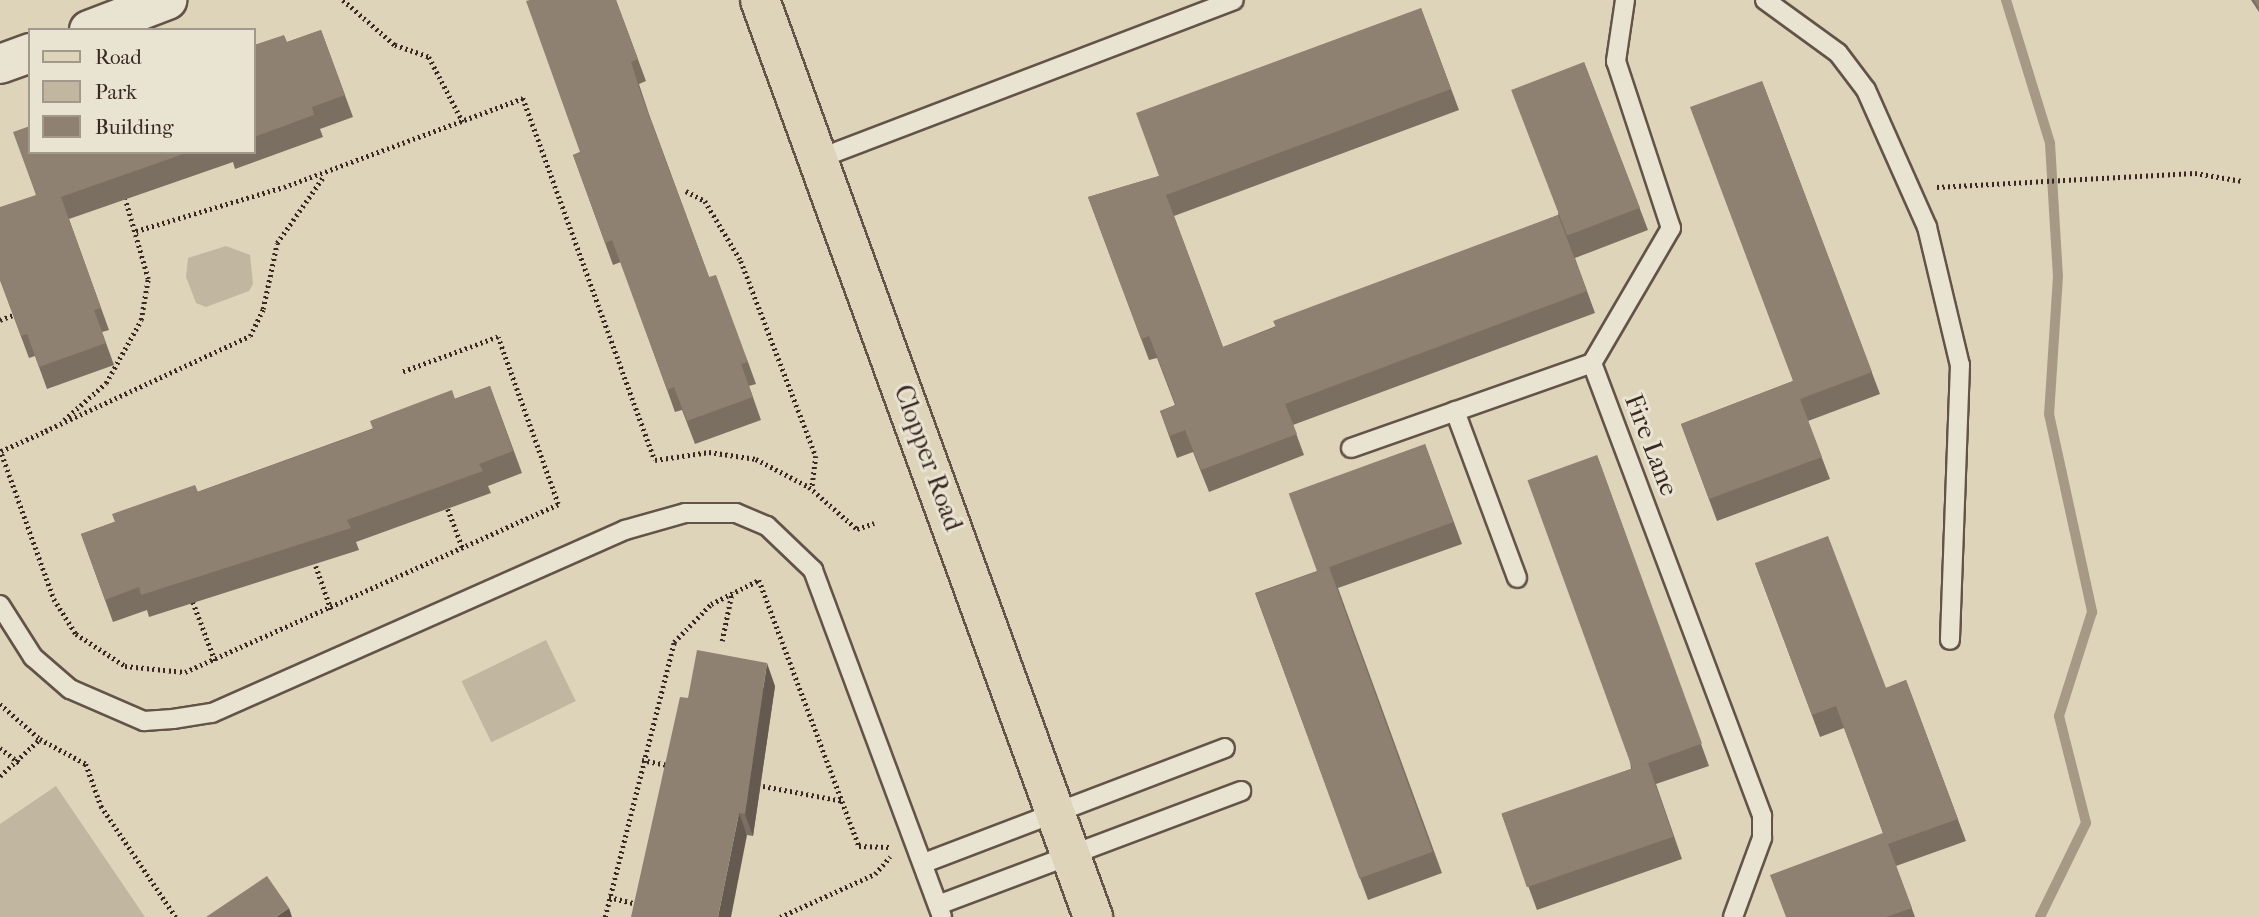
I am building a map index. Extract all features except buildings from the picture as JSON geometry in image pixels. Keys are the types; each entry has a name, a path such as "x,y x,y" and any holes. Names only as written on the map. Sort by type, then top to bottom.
{"main road":[{"name":"Clopper Road","path":"761,0 1057,811 1093,917"}],"street":[{"path":"94,28 167,0"},
{"path":"0,64 28,54"}],"lane":[{"path":"818,159 1234,0"},
{"path":"1351,448 1592,363 1671,228 1616,61 1625,0"},
{"path":"1765,0 1838,53 1866,90 1915,197 1960,365 1950,640"},
{"name":"Fire Lane","path":"1592,363 1762,816 1762,838 1733,917"},
{"path":"1455,411 1517,578"},
{"path":"0,605 33,657 70,689 144,721 173,719 212,713 625,530 685,513 736,513 766,526 813,570 940,911 1072,854 1241,792"},
{"path":"924,863 1225,748"}],"path":[{"path":"343,0 395,45 429,57 463,122"},
{"path":"136,231 284,187 523,98 654,460 732,454 773,465 811,488 857,529 874,523"},
{"path":"1915,197 1947,183 2194,173 2242,181"},
{"path":"324,176 277,243 263,309 250,336 0,450 54,599 76,634 107,658 145,672 185,672 216,663 558,504 498,337 400,373"},
{"path":"687,191 705,201 750,284 816,456 811,488"},
{"path":"45,431 106,383 141,320 148,279 125,199"},
{"path":"0,320 13,315"},
{"path":"448,509 463,549"},
{"path":"316,566 331,609"},
{"path":"604,917 674,642 694,617 732,592 759,580 768,590 859,846 892,847 890,859 875,874 780,917"},
{"path":"722,641 732,592"},
{"path":"193,602 216,663"},
{"path":"0,704 40,739 86,764 101,806 176,917"},
{"path":"0,776 20,763 40,739"},
{"path":"0,748 20,763"},
{"path":"642,760 679,767"},
{"path":"763,786 844,801"},
{"path":"608,897 646,905"}],"green space":[{"path":"226,246 250,255 253,284 249,291 206,307 196,303 186,277 188,258"},
{"path":"546,640 576,701 491,742 462,681"},
{"path":"56,786 145,917 0,917 0,824"}],"waterway":[{"path":"2006,0 2050,143 2058,276 2049,414 2092,612 2059,716 2086,823 2040,917"}]}
